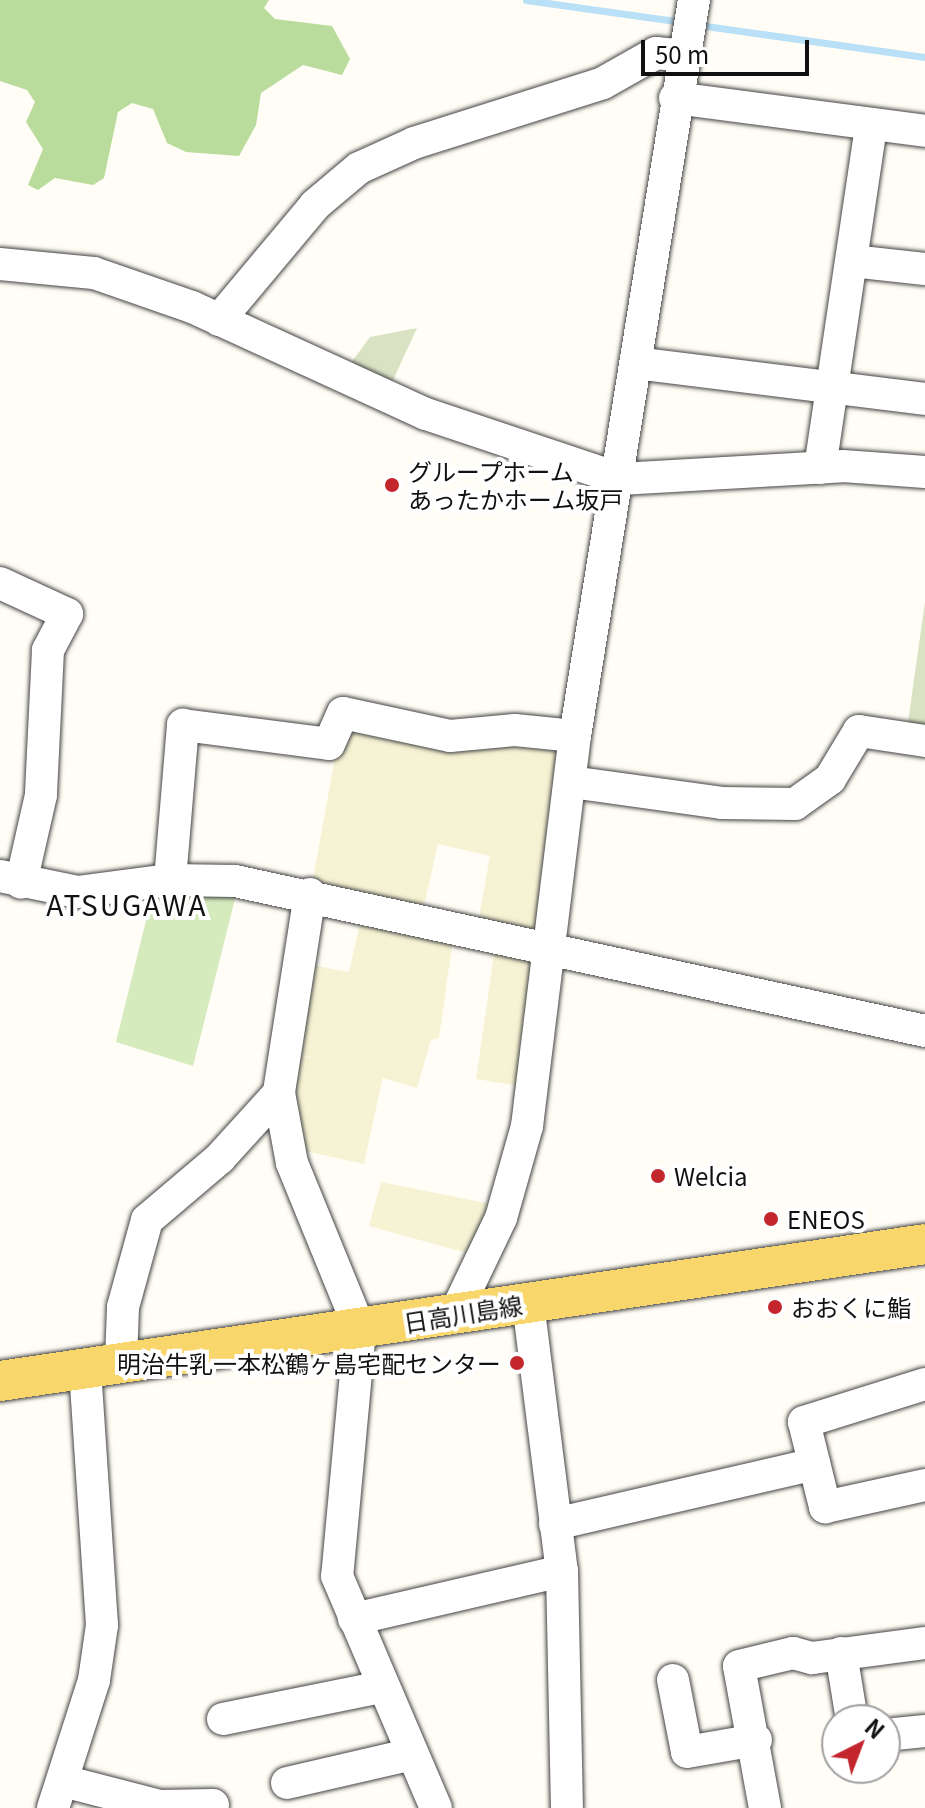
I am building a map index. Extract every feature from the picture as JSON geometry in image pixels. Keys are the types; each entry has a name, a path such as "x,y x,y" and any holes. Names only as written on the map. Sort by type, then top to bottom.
{"main road":[{"name":"日高川島線","path":"0,1381 103,1363 360,1330 925,1244"}],"street":[{"path":"455,1314 501,1218 527,1126 575,736 620,479 675,98 694,0"},
{"path":"219,320 315,205 359,168 414,143 603,83 656,53 685,56"},
{"path":"675,98 925,131"},
{"path":"820,468 871,125"},
{"path":"852,261 925,269"},
{"path":"0,265 94,273 219,320 426,414 620,479 820,468 925,472"},
{"path":"636,363 925,399"},
{"path":"0,583 67,614 48,650 41,795 10,879 77,892 170,880 235,881 310,894 549,950 925,1031"},
{"path":"170,880 183,725 329,744 343,713 450,736 515,730 575,736"},
{"path":"571,782 722,803 795,804 830,779 859,731 925,741"},
{"path":"310,894 279,1093 292,1163 360,1330 336,1535 337,1576 408,1755 436,1808"},
{"path":"213,1805 160,1806 58,1794 94,1680 102,1625 103,1363 123,1307 147,1220 220,1158 279,1093"},
{"path":"528,1303 562,1571 567,1808"},
{"path":"925,1384 804,1422 825,1507 925,1485"},
{"path":"555,1524 814,1464"},
{"path":"354,1619 562,1571"},
{"path":"765,1808 756,1740 739,1666 793,1653 841,1653 925,1643"},
{"path":"841,1653 849,1704"},
{"path":"673,1680 687,1752 756,1740"},
{"path":"223,1719 381,1687"},
{"path":"901,1733 925,1731"},
{"path":"287,1783 408,1755"}],"shaded area":[{"path":"341,725 567,739 542,926 528,934 478,923 490,856 438,844 423,910 312,884"},
{"path":"361,919 453,939 439,1038 431,1040 417,1088 288,1051 305,964 349,972"},
{"path":"495,947 523,956 537,971 522,1086 476,1079"},
{"path":"287,1052 383,1076 364,1164 296,1149"},
{"path":"381,1182 496,1205 474,1255 369,1226"}],"green space":[{"path":"0,0 269,0 264,8 275,19 332,26 350,59 342,75 303,65 261,93 256,125 239,156 186,152 167,143 153,109 132,103 118,112 104,178 93,185 55,178 38,190 28,185 43,149 26,122 35,102 27,90 0,81"},
{"path":"417,328 388,391 345,371 370,337"},
{"path":"925,602 925,733 907,729"},
{"path":"236,895 193,1066 116,1042 152,896"}],"waterway":[{"path":"526,0 682,22"},
{"path":"699,25 925,57"}],"place":[{"name":"グループホーム あったかホーム坂戸","path":"392,485"},
{"name":"Welcia","path":"658,1176"},
{"name":"ENEOS","path":"771,1219"},
{"name":"おおくに鮨","path":"775,1307"},
{"name":"明治牛乳一本松鶴ヶ島宅配センター","path":"517,1363"}],"district":[{"name":"ATSUGAWA","path":"127,904"}]}
